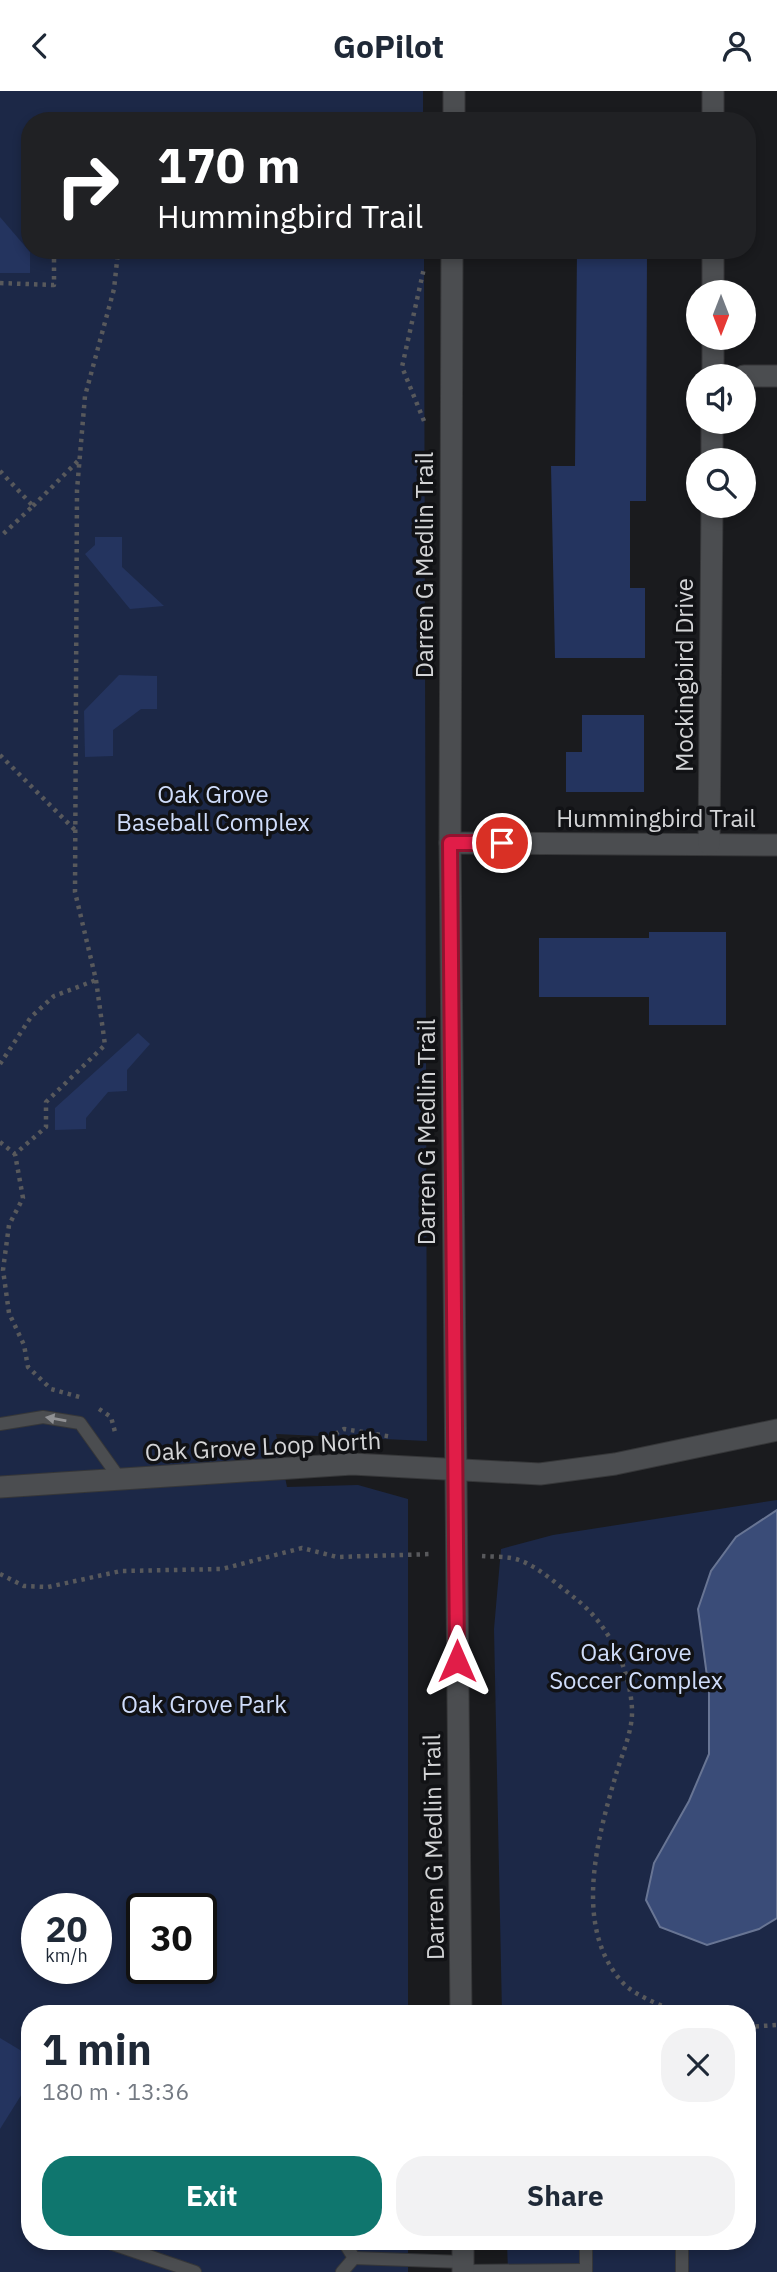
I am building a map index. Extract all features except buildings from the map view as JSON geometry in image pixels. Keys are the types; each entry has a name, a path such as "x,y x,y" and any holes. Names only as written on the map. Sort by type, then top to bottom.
{"street":[{"path":"454,91 454,112"},
{"path":"713,91 713,112"},
{"name":"Darren G Medlin Trail","path":"452,259 450,843 461,2005"},
{"path":"713,259 713,280"},
{"path":"756,376 777,376"},
{"name":"Mockingbird Drive","path":"709,844 712,518"},
{"name":"Hummingbird Trail","path":"450,843 777,845"},
{"name":"Oak Grove Loop North","path":"0,1487 352,1464 540,1474 615,1464 777,1430"}],"lane":[{"path":"0,1424 43,1417 80,1423 120,1479"},
{"path":"130,2250 195,2272"},
{"path":"349,2250 354,2258"},
{"path":"354,2258 463,2262 586,2271 586,2250"},
{"path":"681,2272 682,2250"},
{"path":"342,2272 354,2258"}],"path":[{"path":"0,283 54,285 54,259"},
{"path":"15,1154 46,1127 46,1102 105,1045 96,980 75,892 80,460 85,396 114,289 117,259"},
{"path":"0,537 80,460"},
{"path":"0,471 33,506"},
{"path":"0,755 76,831"},
{"path":"0,1065 31,1017 54,996 96,980"},
{"path":"0,1142 15,1154 23,1198 9,1225 3,1270 9,1313 24,1345 28,1367 51,1389 85,1399"},
{"path":"94,1405 111,1417 117,1438"},
{"path":"320,1442 344,1429 404,1440"},
{"path":"0,1574 24,1586 48,1587 121,1571 222,1569 302,1548 337,1556 456,1553 519,1560 587,1608 612,1640 627,1682 632,1711 601,1825 596,1859 597,1929 608,1961 625,1986 662,2005"},
{"path":"756,2026 777,2025"}],"green space":[{"name":"Oak Grove Baseball Complex","path":"0,91 423,91 423,112 21,112 21,259 424,259 427,1441 276,1434 287,1487 358,1485 408,1499 408,2005 21,2005 21,2250 408,2250 408,2272 0,2272"},
{"name":"Oak Grove Soccer Complex","path":"777,1500 777,2272 508,2272 507,2250 756,2250 756,2005 502,2005 494,1629 501,1549 553,1535"}],"shaded area":[{"path":"777,1510 777,1918 759,1929 707,1945 660,1927 646,1900 654,1863 689,1801 709,1754 709,1691 698,1609 711,1571 736,1537"}],"route":[{"path":"457,1661 450,843 502,843"}],"park label":[{"name":"Oak Grove Park","path":"204,1704"}]}
